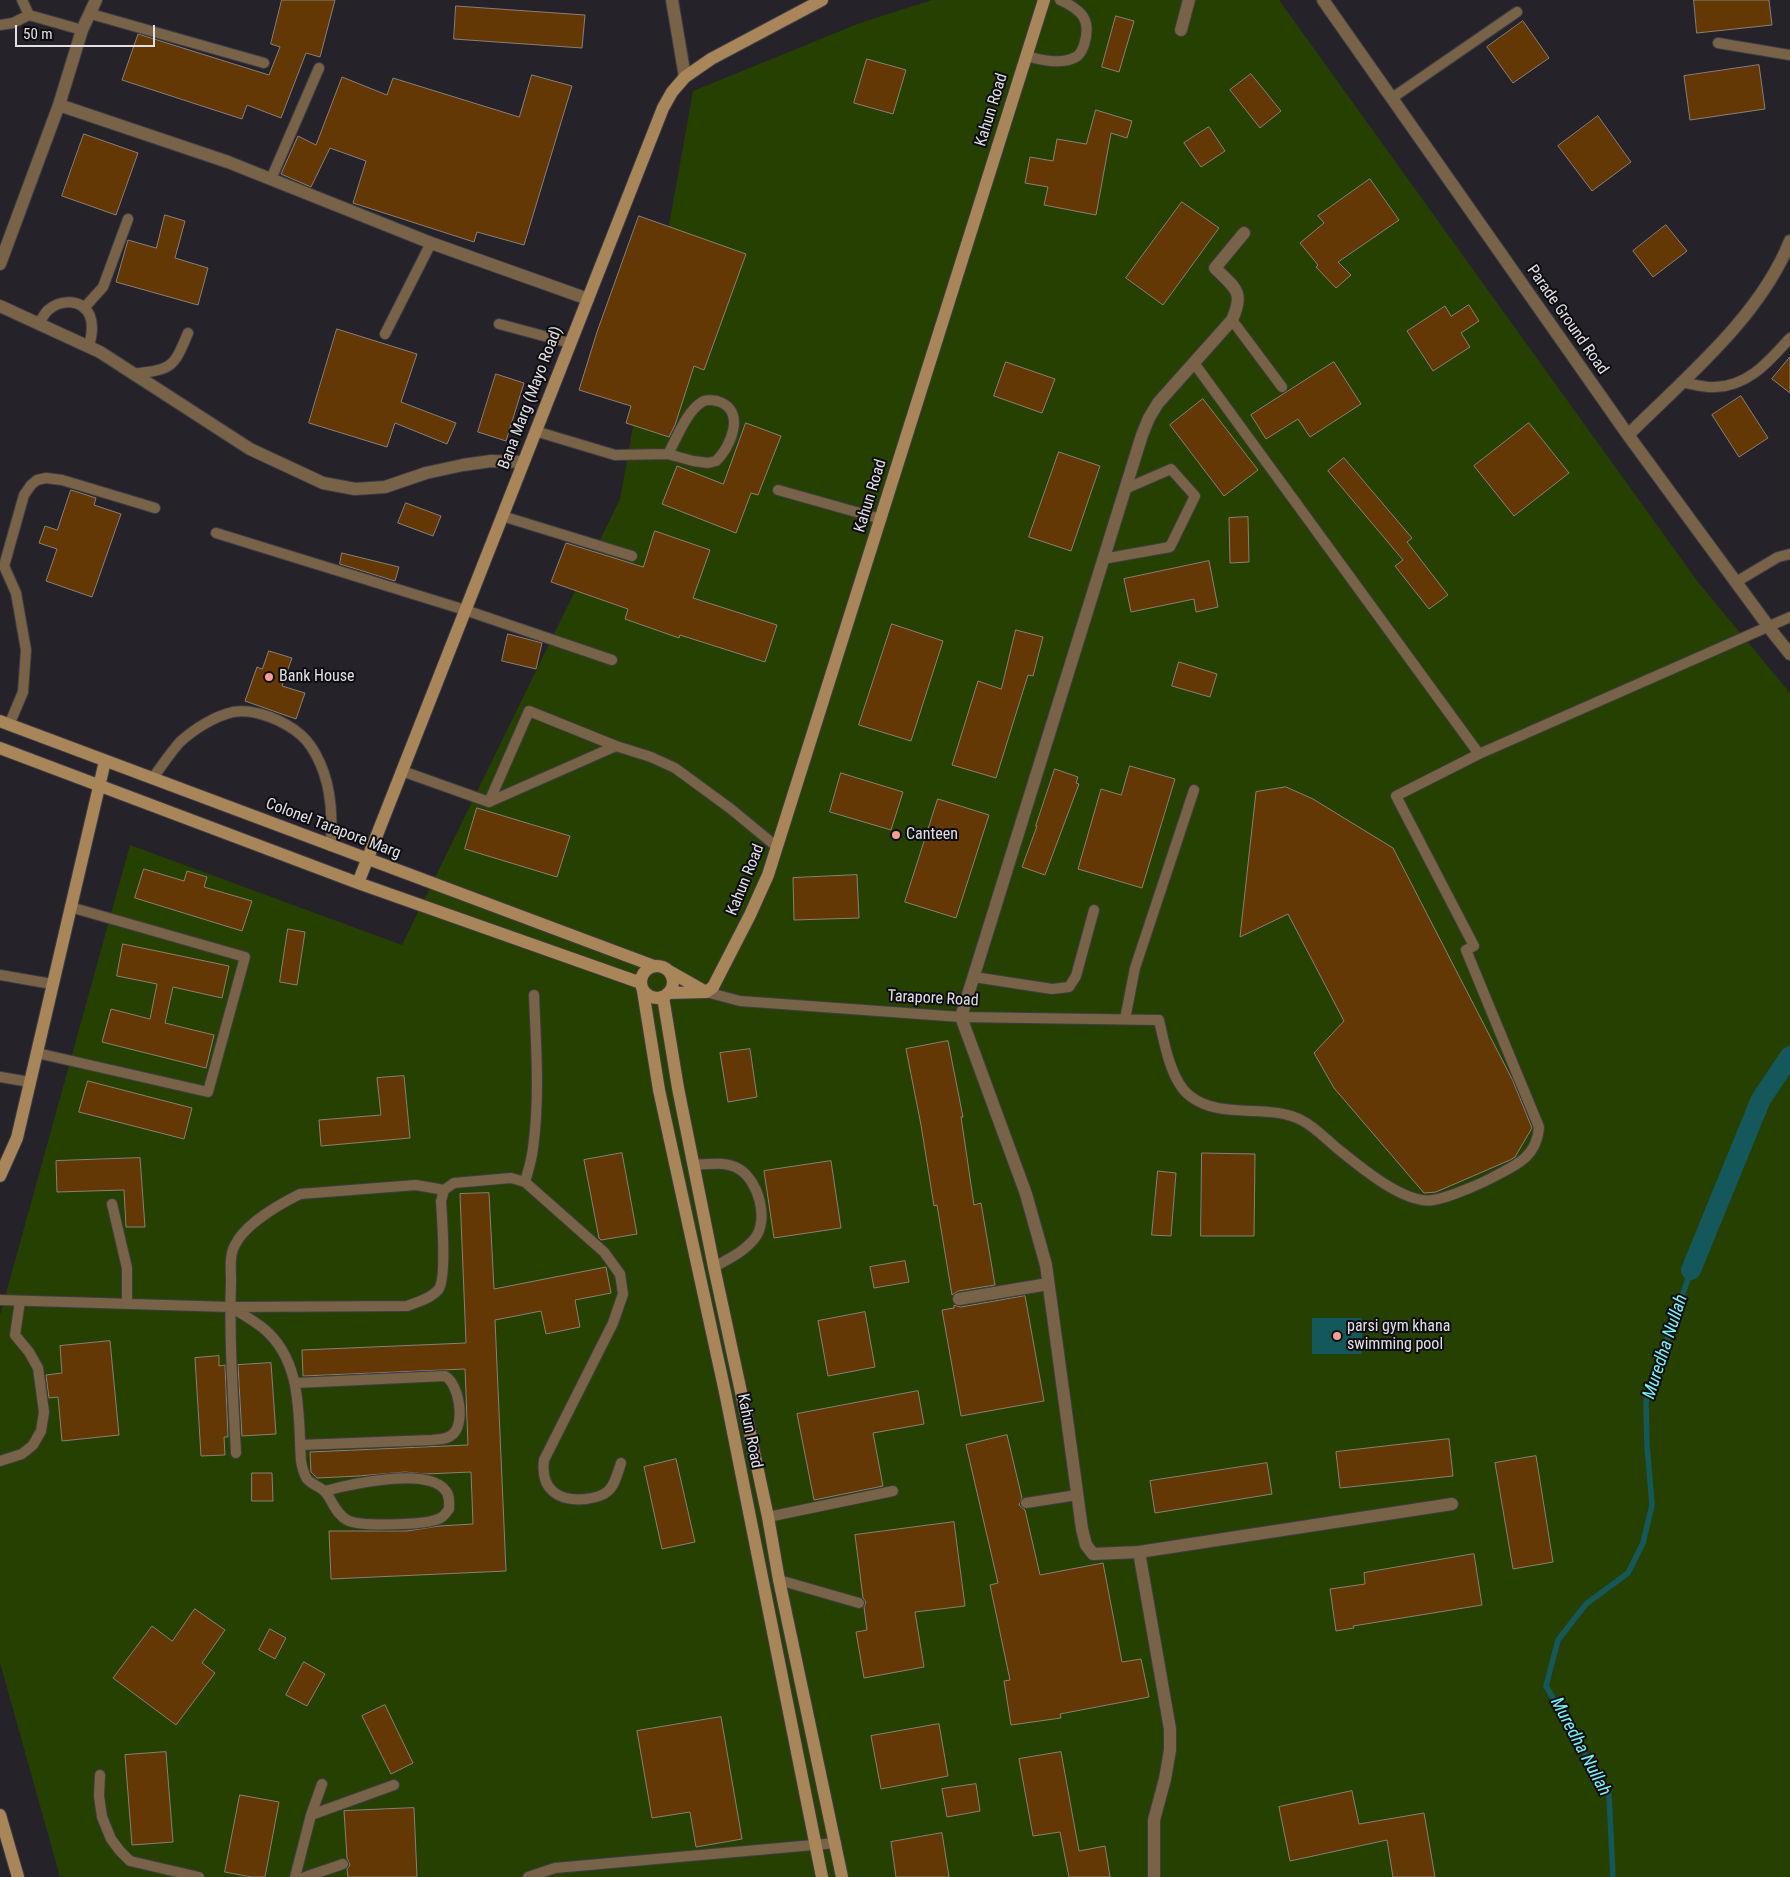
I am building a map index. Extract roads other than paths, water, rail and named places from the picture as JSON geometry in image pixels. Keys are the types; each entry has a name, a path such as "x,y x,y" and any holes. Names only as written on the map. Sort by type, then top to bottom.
{"street":[{"path":"0,264 58,105 82,30 96,0"},
{"path":"672,0 685,76"},
{"name":"Bana Marg (Mayo Road)","path":"358,883 663,108 672,92 685,76 711,59 822,0"},
{"name":"Kahun Road","path":"706,992 713,986 750,916 768,876 1044,0"},
{"path":"1181,30 1189,0"},
{"name":"Parade Ground Road","path":"1323,0 1628,435 1790,654"},
{"path":"58,105 228,162 430,243 588,299"},
{"path":"1244,233 1215,268 1236,289 1238,306 1232,320 1158,403 1149,418 1103,559 961,1017 1026,1194 1046,1265 1077,1496 1086,1545 1093,1554 1139,1552 1452,1504"},
{"path":"1628,435 1739,324 1781,265 1790,241"},
{"path":"0,306 100,352 250,449 323,482 354,489 385,487 426,473 463,465 491,461 523,462"},
{"name":"Colonel Tarapore Marg","path":"5,723 654,966"},
{"path":"0,748 358,883 642,987 652,998 665,995 706,992"},
{"path":"0,1176 17,1138 105,761"},
{"path":"642,987 642,976 645,971 654,966 660,966 706,992"},
{"path":"665,995 673,986 669,971"},
{"name":"Kahun Road","path":"642,987 659,1090 727,1402 822,1877"},
{"name":"Kahun Road","path":"665,995 693,1164 842,1877"},
{"path":"959,1299 1048,1284"},
{"path":"1139,1552 1170,1729 1170,1750 1165,1779 1154,1820 1154,1877"},
{"path":"0,1816 18,1877"}],"lane":[{"path":"22,0 29,15"},
{"path":"1026,56 1054,61 1077,57 1082,52 1088,29 1084,18 1078,10 1060,0"},
{"path":"1392,98 1517,12"},
{"path":"91,14 264,63"},
{"path":"0,25 13,23 29,15 82,30"},
{"path":"1718,42 1790,55"},
{"path":"271,179 319,68"},
{"path":"84,308 104,287 128,220"},
{"path":"386,334 430,243"},
{"path":"38,324 47,311 65,302 77,303 90,316 89,347"},
{"path":"1232,320 1282,387"},
{"path":"499,324 570,343"},
{"path":"133,374 167,368 177,359 188,333"},
{"path":"1681,382 1715,388 1743,381 1764,367 1790,338"},
{"path":"1194,363 1479,754 1790,617"},
{"path":"535,432 615,455 668,454 708,463 716,461 729,446 735,422 733,415 720,402 706,400 700,403 688,418 668,454"},
{"path":"1103,559 1170,547 1195,496 1171,469 1125,489"},
{"path":"5,723 23,692 26,650 16,592 4,566 24,495 31,484 46,478 62,480 155,508"},
{"path":"778,490 880,519"},
{"path":"502,516 632,556"},
{"path":"216,534 465,610 612,660"},
{"path":"1736,582 1778,557 1790,554"},
{"path":"490,802 529,711 616,746 651,757 675,768 724,804 777,847"},
{"path":"152,779 180,743 194,731 215,719 234,712 260,714 274,719 302,735 320,762 327,781 331,801 331,846"},
{"path":"402,771 490,802 616,746"},
{"name":"Tarapore Road","path":"706,992 740,1001 961,1017 1160,1020 1167,1055 1180,1085 1189,1096 1207,1105 1242,1111 1282,1112 1303,1121 1386,1186 1417,1199 1432,1201 1492,1178 1520,1163 1532,1150 1538,1137 1539,1127 1466,950 1474,946 1396,796 1479,754"},
{"path":"1125,1019 1135,968 1194,790"},
{"path":"36,1053 208,1092 245,957 70,907"},
{"path":"974,977 1052,989 1069,987 1076,976 1094,910"},
{"path":"0,975 52,984"},
{"path":"526,1182 533,1149 536,1108 534,996"},
{"path":"0,1078 30,1082"},
{"path":"693,1164 720,1164 739,1168 754,1186 761,1209 761,1222 754,1239 745,1248 714,1267"},
{"path":"0,1300 230,1307 407,1306 429,1297 439,1289 443,1277 441,1201 444,1190 454,1182 511,1178 526,1182 604,1252 620,1274 623,1294 613,1323 544,1460 542,1472 546,1484 560,1496 575,1500 593,1498 608,1491 616,1479 621,1463"},
{"path":"236,1453 230,1307 234,1245 247,1230 286,1201 300,1194 416,1185 444,1190"},
{"path":"112,1204 127,1268 127,1304"},
{"path":"0,1462 22,1454 33,1445 41,1430 44,1412 38,1368 29,1352 15,1334 20,1301"},
{"path":"230,1307 252,1319 265,1329 280,1345 296,1382 301,1461 308,1479 325,1491 341,1516 350,1522 358,1523 430,1522 440,1519 449,1509 449,1496 446,1490 431,1480 413,1478 362,1482 325,1491"},
{"path":"296,1382 445,1376 450,1379 454,1386 458,1395 459,1407 457,1429 448,1438 300,1445"},
{"path":"768,1517 893,1491"},
{"path":"1026,1502 1077,1496"},
{"path":"779,1580 858,1603"},
{"path":"100,1775 99,1796 102,1817 111,1839 120,1851 130,1861 198,1877"},
{"path":"295,1877 311,1815 322,1784"},
{"path":"311,1815 394,1785"},
{"path":"528,1877 555,1868 836,1843"},
{"path":"305,1877 343,1864"}],"water":[{"name":"parsi gym khana swimming pool","path":"1312,1318 1362,1318 1362,1354 1312,1354"}],"waterway":[{"name":"Muredha Nullah","path":"1691,1270 1761,1099 1790,1056"},
{"name":"Muredha Nullah","path":"1613,1877 1609,1795 1546,1686 1558,1640 1586,1604 1628,1573 1643,1543 1652,1505 1647,1445 1646,1402 1691,1270"}],"place":[{"name":"Bank House","path":"269,677"},
{"name":"Canteen","path":"896,835"},
{"name":"parsi gym khana swimming pool","path":"1337,1336"}]}
